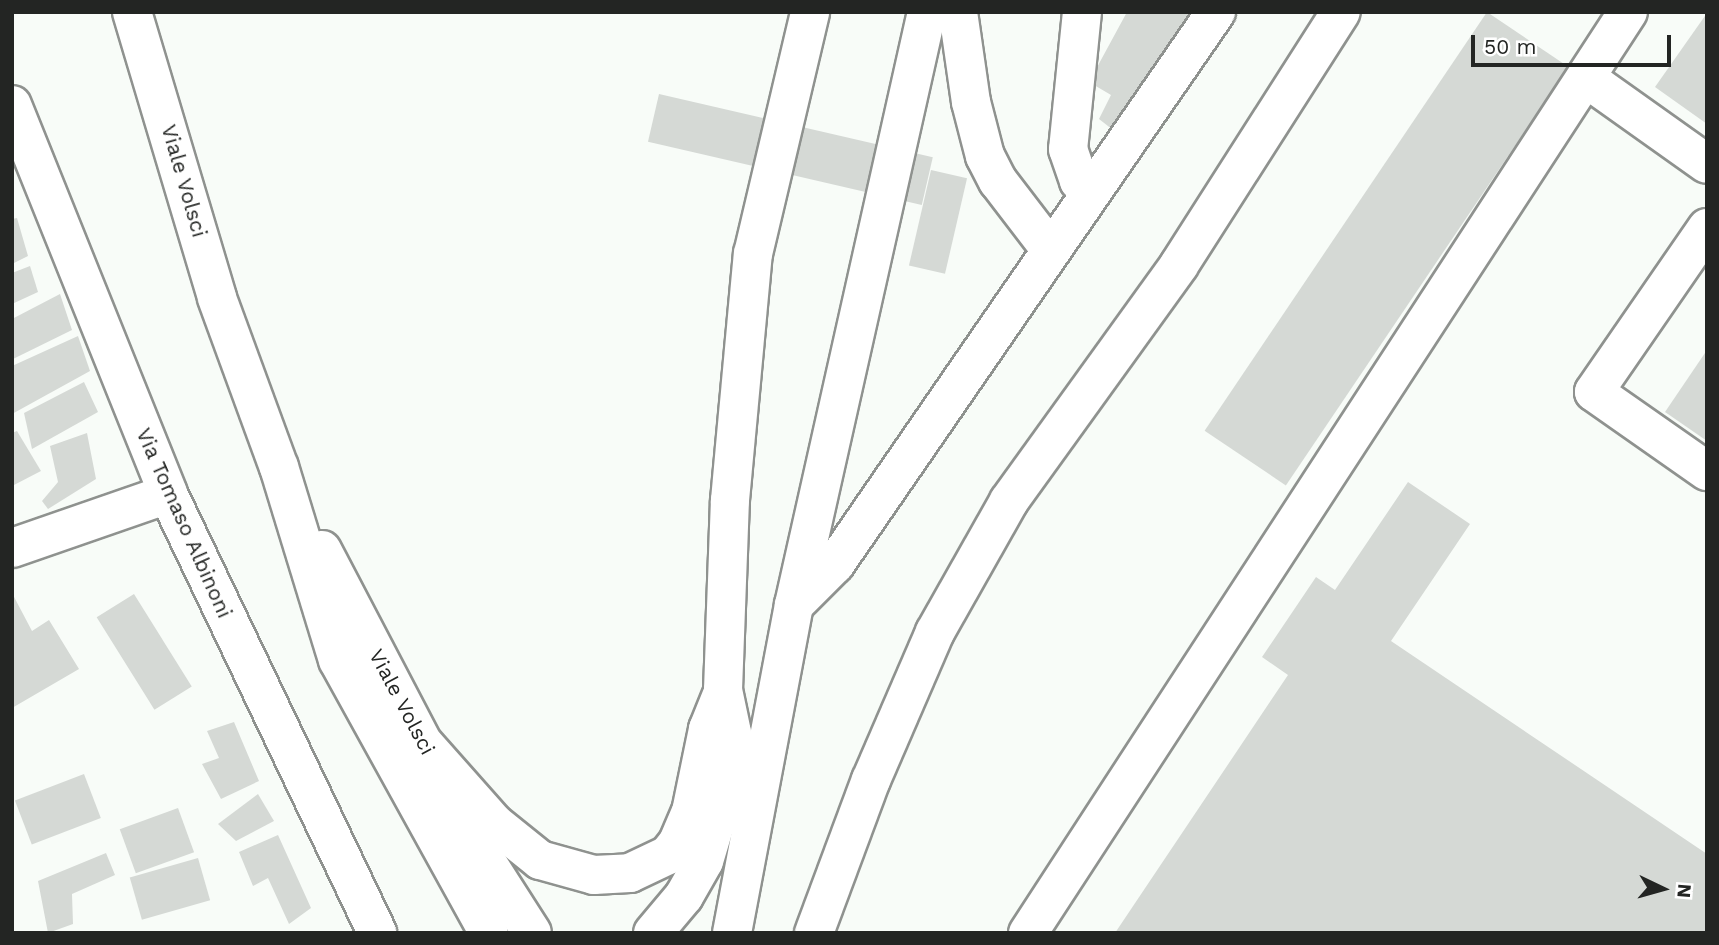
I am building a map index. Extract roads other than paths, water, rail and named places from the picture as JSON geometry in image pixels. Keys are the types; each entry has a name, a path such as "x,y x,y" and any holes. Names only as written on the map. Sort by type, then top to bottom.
{"main road":[{"name":"Viale Volsci","path":"132,12 217,298 279,467 338,660 489,933"},
{"path":"653,933 684,896 704,861 729,777 732,733 723,690 730,500 753,254 810,12"},
{"path":"732,933 794,605 926,12"},
{"path":"958,12 971,102 985,156 998,181 1050,249"},
{"path":"1082,12 1068,149 1079,181 1090,191"},
{"path":"794,605 835,565 1050,249 1216,12"},
{"path":"814,933 870,780 935,632 1009,501 1179,264 1341,12"},
{"path":"1028,933 1628,12"},
{"path":"1586,78 1707,164"},
{"name":"Via Tomaso Albinoni","path":"16,124 162,479 377,933"},
{"path":"1707,228 1594,392 1707,471"},
{"name":"Viale Volsci","path":"279,467 479,850 532,933"},
{"path":"12,535 162,479"},
{"path":"12,548 162,479"},
{"path":"425,745 494,823 540,860 594,876 630,873 668,855 678,842 691,812 708,729 723,690"},
{"path":"718,933 743,872"}]}
